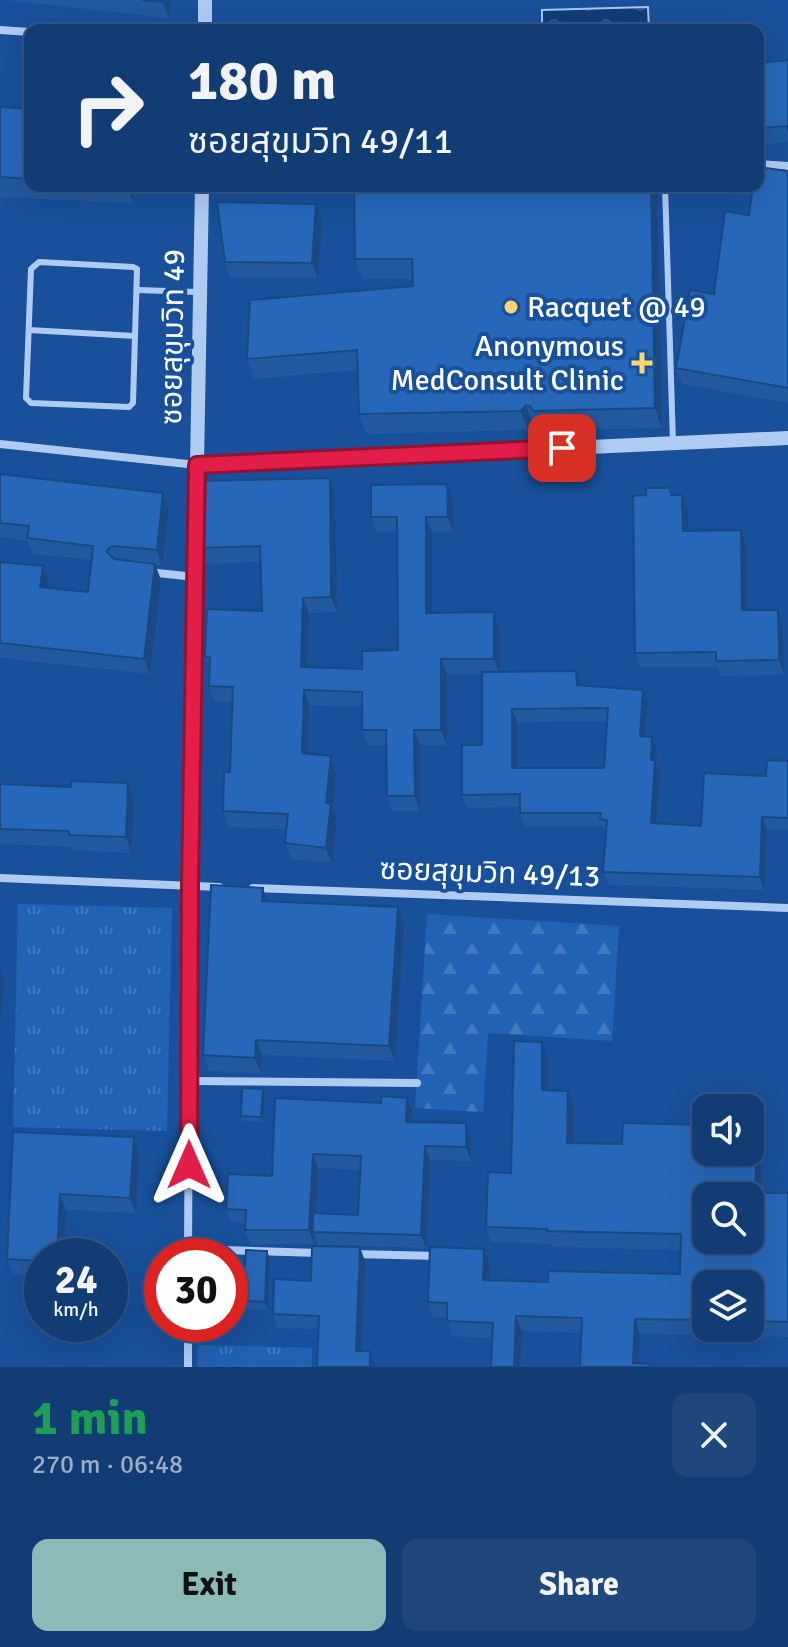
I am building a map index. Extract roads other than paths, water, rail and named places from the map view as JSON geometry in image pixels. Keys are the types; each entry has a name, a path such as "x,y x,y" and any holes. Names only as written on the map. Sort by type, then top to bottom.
{"street":[{"path":"205,0 205,24"},
{"path":"0,30 24,32"},
{"path":"764,164 788,166"},
{"name":"ซอยสุขุมวิท 49","path":"188,1238 190,886 202,192"},
{"path":"0,444 197,465 788,438"},
{"path":"134,570 195,577"},
{"name":"ซอยสุขุมวิท 49/13","path":"0,878 788,908"},
{"path":"189,1081 417,1083"},
{"path":"248,1253 332,1253"},
{"path":"348,1253 443,1256"},
{"path":"188,1342 188,1367"}],"lane":[{"path":"665,192 673,443"},
{"path":"39,262 133,267 139,273 133,403 124,409 31,403 25,392 29,330 31,269 39,262"},
{"path":"138,290 200,292"},
{"path":"29,330 135,336"},
{"path":"534,430 534,450"}],"water":[{"path":"648,7 649,24 542,24 542,10"}],"place":[{"name":"Racquet @ 49","path":"511,307"},
{"name":"Anonymous MedConsult Clinic","path":"642,363"}]}
